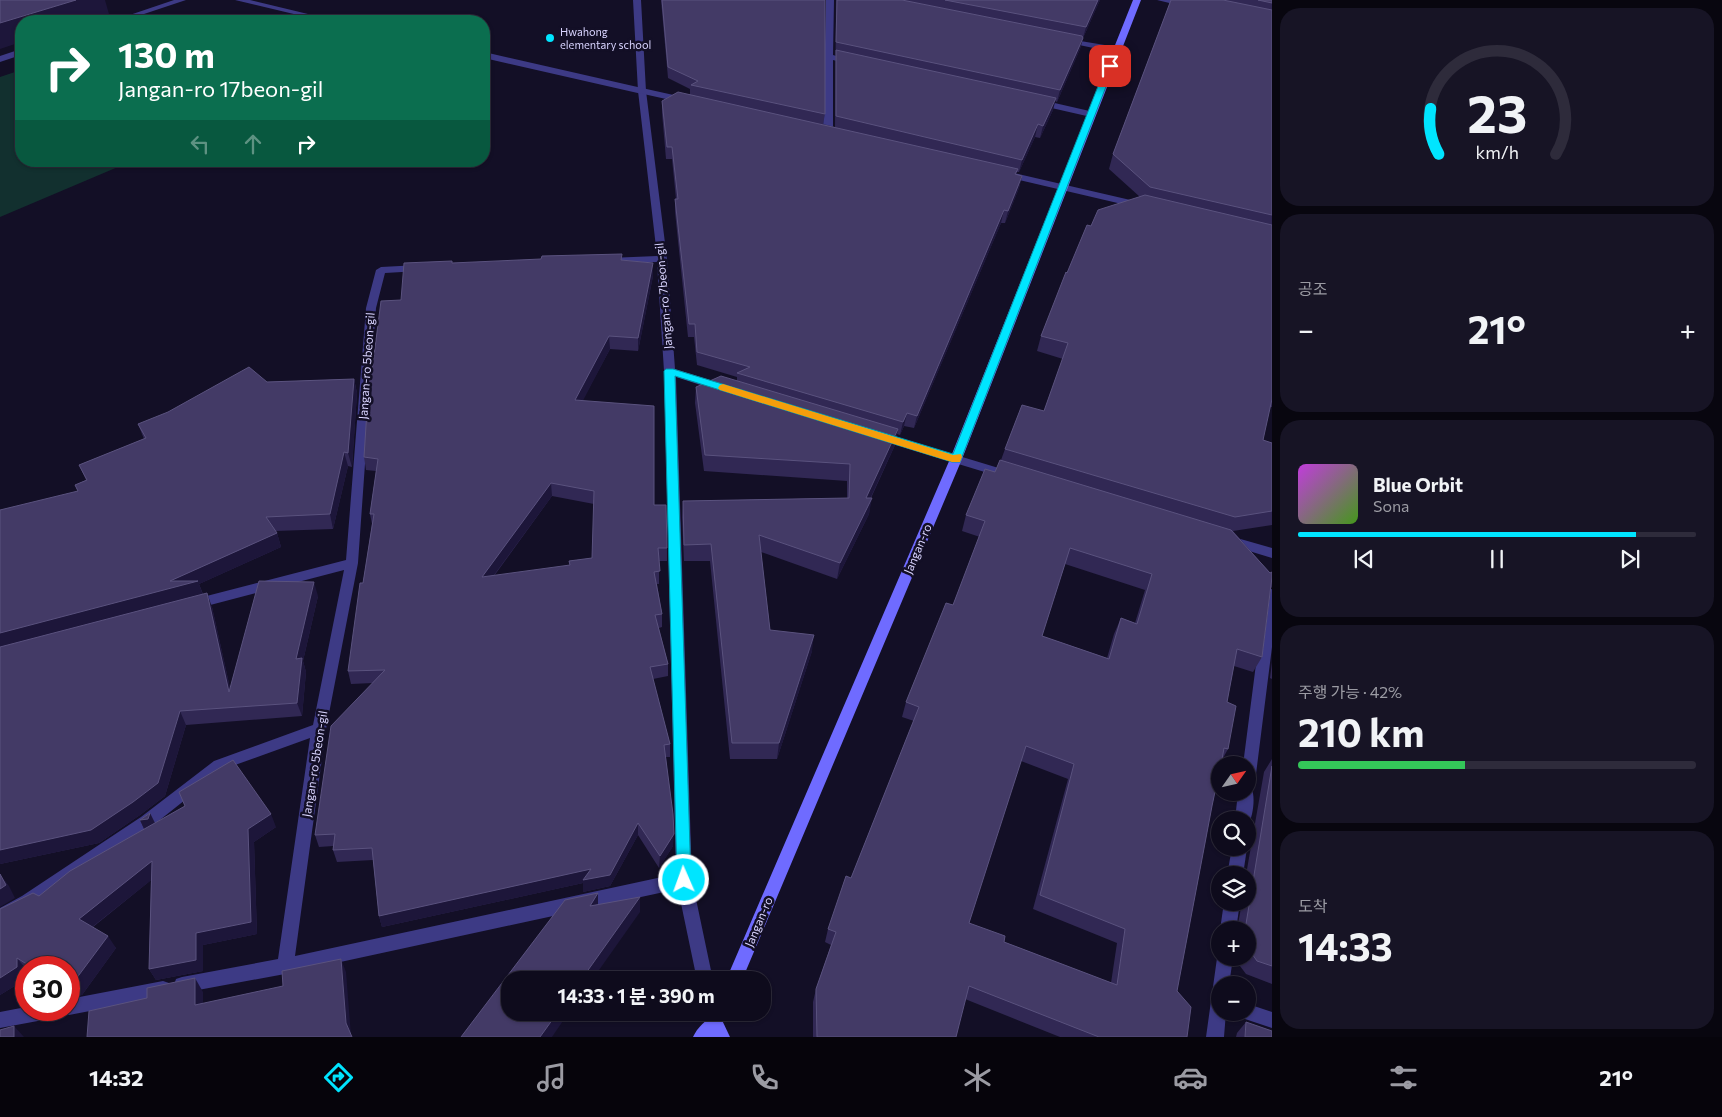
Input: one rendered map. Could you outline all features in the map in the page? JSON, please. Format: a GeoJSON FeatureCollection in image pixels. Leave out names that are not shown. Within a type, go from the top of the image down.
{"type":"FeatureCollection","features":[{"type":"Feature","properties":{"kind":"main road","name":"Jangan-ro"},"geometry":{"type":"LineString","coordinates":[[738,971],[956,459],[1136,0]]}},
{"type":"Feature","properties":{"kind":"main road"},"geometry":{"type":"LineString","coordinates":[[702,1037],[716,1025]]}},
{"type":"Feature","properties":{"kind":"street"},"geometry":{"type":"LineString","coordinates":[[135,15],[182,0]]}},
{"type":"Feature","properties":{"kind":"street"},"geometry":{"type":"LineString","coordinates":[[239,0],[306,15]]}},
{"type":"Feature","properties":{"kind":"street","name":"Jangan-ro 7beon-gil"},"geometry":{"type":"LineString","coordinates":[[638,0],[642,91],[662,259],[670,371],[684,880],[703,971]]}},
{"type":"Feature","properties":{"kind":"street"},"geometry":{"type":"LineString","coordinates":[[828,132],[830,0]]}},
{"type":"Feature","properties":{"kind":"street"},"geometry":{"type":"LineString","coordinates":[[1161,0],[1198,7]]}},
{"type":"Feature","properties":{"kind":"street"},"geometry":{"type":"LineString","coordinates":[[1058,39],[1116,50]]}},
{"type":"Feature","properties":{"kind":"street"},"geometry":{"type":"LineString","coordinates":[[0,59],[15,54]]}},
{"type":"Feature","properties":{"kind":"street"},"geometry":{"type":"LineString","coordinates":[[490,56],[698,103]]}},
{"type":"Feature","properties":{"kind":"street"},"geometry":{"type":"LineString","coordinates":[[829,57],[858,63]]}},
{"type":"Feature","properties":{"kind":"street"},"geometry":{"type":"LineString","coordinates":[[1023,99],[1091,114]]}},
{"type":"Feature","properties":{"kind":"street"},"geometry":{"type":"LineString","coordinates":[[996,171],[1148,207]]}},
{"type":"Feature","properties":{"kind":"street"},"geometry":{"type":"LineString","coordinates":[[594,261],[662,259]]}},
{"type":"Feature","properties":{"kind":"street","name":"Jangan-ro 5beon-gil"},"geometry":{"type":"LineString","coordinates":[[285,966],[319,729],[352,563],[371,308],[382,270],[430,268]]}},
{"type":"Feature","properties":{"kind":"street"},"geometry":{"type":"LineString","coordinates":[[670,371],[736,392]]}},
{"type":"Feature","properties":{"kind":"street"},"geometry":{"type":"LineString","coordinates":[[870,433],[1023,479]]}},
{"type":"Feature","properties":{"kind":"street"},"geometry":{"type":"LineString","coordinates":[[1214,536],[1272,553]]}},
{"type":"Feature","properties":{"kind":"street"},"geometry":{"type":"LineString","coordinates":[[181,608],[352,563]]}},
{"type":"Feature","properties":{"kind":"street"},"geometry":{"type":"LineString","coordinates":[[1251,756],[1272,594]]}},
{"type":"Feature","properties":{"kind":"street"},"geometry":{"type":"LineString","coordinates":[[0,916],[28,901],[146,822],[219,765],[319,729]]}},
{"type":"Feature","properties":{"kind":"street"},"geometry":{"type":"LineString","coordinates":[[80,1005],[285,966],[684,880]]}},
{"type":"Feature","properties":{"kind":"street"},"geometry":{"type":"LineString","coordinates":[[1256,1015],[1272,1020]]}},
{"type":"Feature","properties":{"kind":"street"},"geometry":{"type":"LineString","coordinates":[[0,1020],[15,1017]]}},
{"type":"Feature","properties":{"kind":"street"},"geometry":{"type":"LineString","coordinates":[[1215,1037],[1217,1021]]}},
{"type":"Feature","properties":{"kind":"green space"},"geometry":{"type":"Polygon","coordinates":[[[15,72],[15,167],[118,167],[0,217],[0,77],[15,72]]]}},
{"type":"Feature","properties":{"kind":"building"},"geometry":{"type":"Polygon","coordinates":[[[0,0],[76,0],[26,15],[15,15],[15,18],[0,23],[0,0]]]}},
{"type":"Feature","properties":{"kind":"building"},"geometry":{"type":"Polygon","coordinates":[[[662,0],[825,0],[825,114],[691,85],[698,81],[668,67],[662,0]]]}},
{"type":"Feature","properties":{"kind":"building"},"geometry":{"type":"Polygon","coordinates":[[[837,0],[902,0],[1082,36],[1083,38],[1060,90],[836,42],[837,0]]]}},
{"type":"Feature","properties":{"kind":"building"},"geometry":{"type":"Polygon","coordinates":[[[945,0],[1098,0],[1086,27],[945,0]]]}},
{"type":"Feature","properties":{"kind":"building"},"geometry":{"type":"Polygon","coordinates":[[[1171,0],[1223,0],[1272,10],[1272,215],[1150,187],[1113,154],[1171,0]]]}},
{"type":"Feature","properties":{"kind":"building"},"geometry":{"type":"Polygon","coordinates":[[[1258,0],[1272,0],[1272,3],[1258,0]]]}},
{"type":"Feature","properties":{"kind":"building"},"geometry":{"type":"Polygon","coordinates":[[[836,50],[1056,98],[1043,126],[1038,124],[1022,160],[836,116],[836,50]]]}},
{"type":"Feature","properties":{"kind":"building"},"geometry":{"type":"Polygon","coordinates":[[[678,92],[1018,169],[1015,174],[1022,176],[1008,211],[1004,210],[917,416],[907,413],[903,422],[737,373],[750,367],[697,352],[695,324],[689,324],[675,199],[678,199],[672,147],[667,147],[662,101],[678,92]]]}},
{"type":"Feature","properties":{"kind":"building"},"geometry":{"type":"Polygon","coordinates":[[[1145,195],[1272,225],[1272,399],[1263,440],[1272,443],[1272,511],[1235,517],[1005,449],[1022,405],[1044,411],[1068,343],[1041,336],[1087,225],[1091,226],[1098,210],[1145,195]]]}},
{"type":"Feature","properties":{"kind":"building"},"geometry":{"type":"Polygon","coordinates":[[[622,254],[621,260],[653,263],[638,338],[609,336],[575,400],[654,406],[654,505],[666,505],[667,548],[658,548],[660,571],[654,572],[662,614],[655,615],[668,664],[650,667],[670,744],[664,745],[674,834],[660,856],[638,823],[610,875],[583,880],[591,869],[379,916],[372,848],[333,850],[335,834],[315,835],[331,726],[385,670],[348,671],[360,583],[363,583],[374,514],[370,514],[378,459],[364,457],[369,379],[371,379],[381,301],[401,300],[404,263],[541,259],[542,256],[622,254]],[[551,483],[482,577],[570,565],[569,561],[592,558],[594,491],[551,483]]]}},
{"type":"Feature","properties":{"kind":"building"},"geometry":{"type":"Polygon","coordinates":[[[249,367],[267,382],[354,379],[348,453],[344,452],[330,514],[266,517],[277,533],[170,581],[198,581],[0,633],[0,510],[78,491],[75,485],[87,480],[79,465],[146,438],[138,424],[168,412],[249,367]]]}},
{"type":"Feature","properties":{"kind":"building"},"geometry":{"type":"Polygon","coordinates":[[[721,376],[898,429],[866,498],[872,498],[840,563],[759,535],[770,630],[814,635],[779,743],[732,743],[711,544],[684,545],[683,501],[849,498],[850,464],[705,455],[696,387],[721,376]]]}},
{"type":"Feature","properties":{"kind":"building"},"geometry":{"type":"Polygon","coordinates":[[[1000,460],[1231,530],[1270,573],[1272,572],[1262,657],[1237,649],[1227,702],[1236,706],[1228,749],[1224,748],[1223,756],[1211,756],[1211,801],[1213,801],[1177,991],[1191,1007],[1187,1037],[1099,1037],[969,986],[956,1037],[817,1037],[816,989],[836,932],[828,929],[846,876],[851,878],[919,707],[906,702],[946,603],[953,605],[985,521],[966,515],[985,469],[995,472],[1000,460]],[[1070,548],[1042,636],[1109,659],[1121,618],[1137,624],[1152,574],[1070,548]],[[1026,746],[969,923],[1005,936],[1004,942],[1117,985],[1125,929],[1040,895],[1074,764],[1026,746]]]}},
{"type":"Feature","properties":{"kind":"building"},"geometry":{"type":"Polygon","coordinates":[[[259,581],[314,582],[296,659],[302,658],[297,703],[180,711],[158,783],[91,830],[0,850],[0,647],[207,593],[229,692],[259,581]]]}},
{"type":"Feature","properties":{"kind":"building"},"geometry":{"type":"Polygon","coordinates":[[[233,760],[271,814],[248,829],[251,922],[196,933],[196,960],[149,969],[152,861],[79,919],[108,936],[80,974],[80,956],[15,956],[15,968],[0,978],[0,909],[33,893],[39,896],[70,871],[185,806],[179,792],[233,760]]]}},
{"type":"Feature","properties":{"kind":"building"},"geometry":{"type":"Polygon","coordinates":[[[1272,766],[1272,966],[1256,960],[1256,921],[1246,921],[1248,911],[1256,911],[1256,866],[1272,766]]]}},
{"type":"Feature","properties":{"kind":"building"},"geometry":{"type":"Polygon","coordinates":[[[150,813],[148,819],[140,820],[150,813]]]}},
{"type":"Feature","properties":{"kind":"building"},"geometry":{"type":"Polygon","coordinates":[[[0,874],[6,885],[0,889],[0,874]]]}},
{"type":"Feature","properties":{"kind":"building"},"geometry":{"type":"Polygon","coordinates":[[[598,893],[590,906],[640,897],[587,971],[511,971],[565,900],[598,893]]]}},
{"type":"Feature","properties":{"kind":"building"},"geometry":{"type":"Polygon","coordinates":[[[341,959],[346,1023],[352,1037],[87,1037],[89,1011],[147,998],[147,988],[195,978],[195,1005],[283,986],[282,971],[341,959]]]}},
{"type":"Feature","properties":{"kind":"building"},"geometry":{"type":"Polygon","coordinates":[[[501,984],[501,1021],[552,1021],[540,1037],[461,1037],[501,984]]]}},
{"type":"Feature","properties":{"kind":"building"},"geometry":{"type":"Polygon","coordinates":[[[1246,1022],[1272,1031],[1272,1037],[1245,1037],[1246,1022]]]}},
{"type":"Feature","properties":{"kind":"building"},"geometry":{"type":"Polygon","coordinates":[[[14,1026],[14,1037],[0,1037],[0,1030],[14,1026]]]}},
{"type":"Feature","properties":{"kind":"slow traffic"},"geometry":{"type":"LineString","coordinates":[[723,388],[956,459],[957,457]]}},
{"type":"Feature","properties":{"kind":"place","name":"Hwahong elementary school"},"geometry":{"type":"Point","coordinates":[550,38]}},
{"type":"Feature","properties":{"kind":"route"},"geometry":{"type":"LineString","coordinates":[[684,880],[670,371],[956,459],[1110,66]]}}]}
